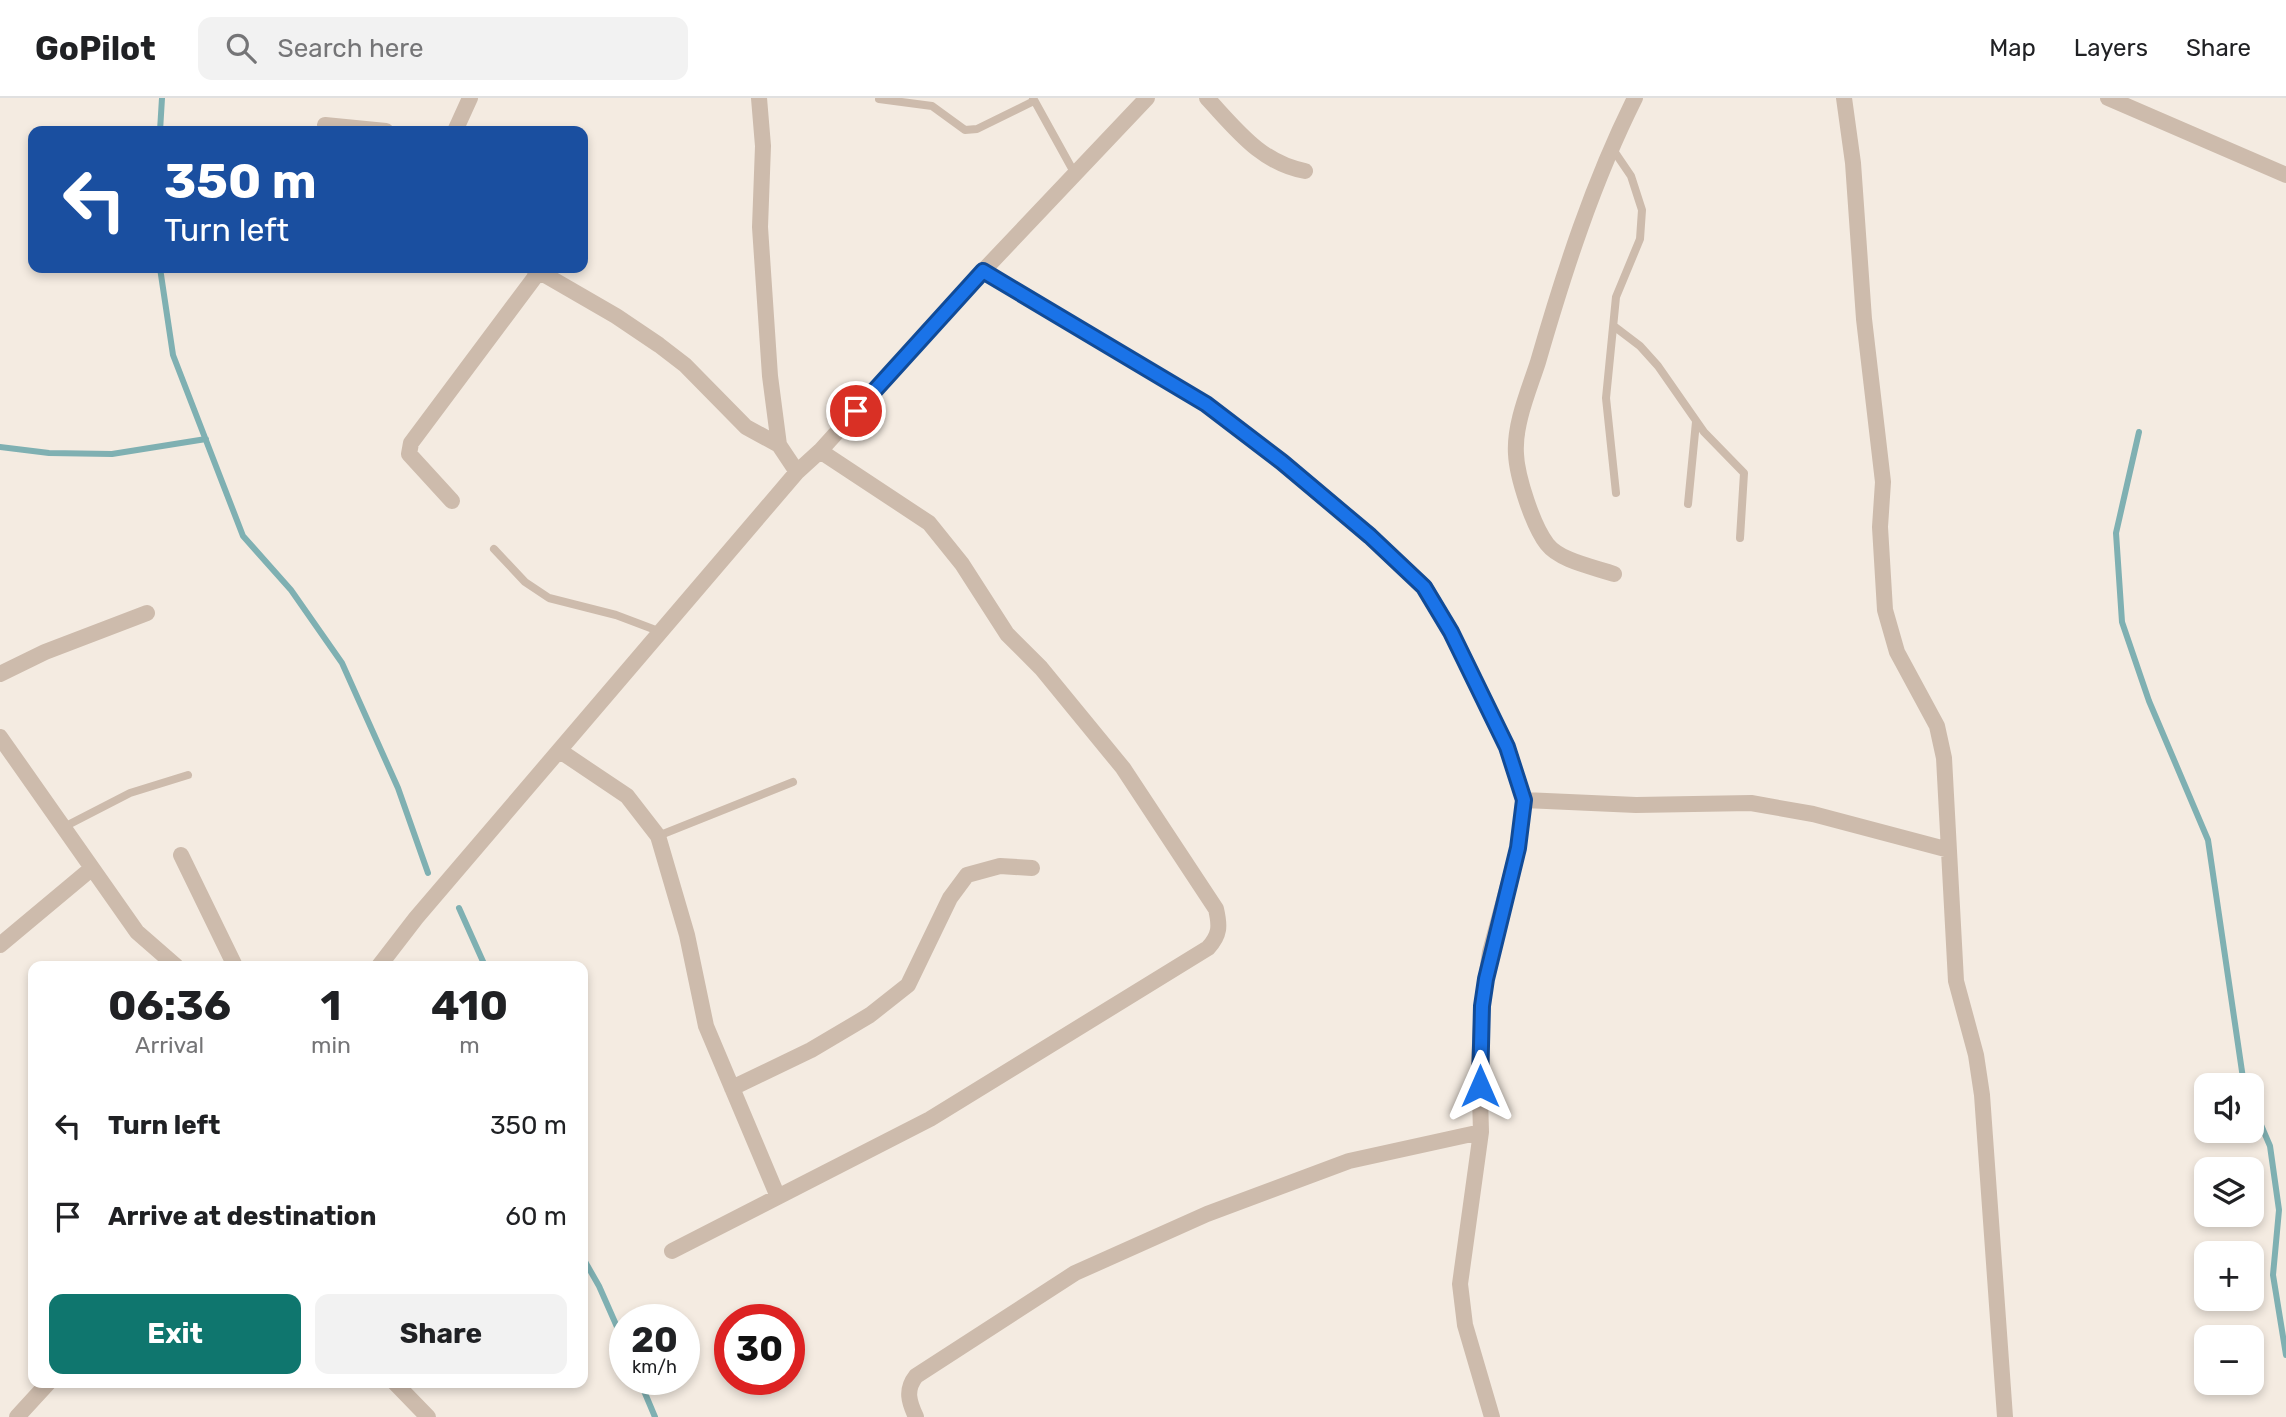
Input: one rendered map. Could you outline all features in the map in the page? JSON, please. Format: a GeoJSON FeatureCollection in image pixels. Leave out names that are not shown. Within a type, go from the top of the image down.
{"type":"FeatureCollection","features":[{"type":"Feature","properties":{"kind":"street"},"geometry":{"type":"LineString","coordinates":[[457,126],[470,98]]}},
{"type":"Feature","properties":{"kind":"street"},"geometry":{"type":"LineString","coordinates":[[760,98],[763,146],[760,227],[770,376],[779,445],[797,472]]}},
{"type":"Feature","properties":{"kind":"street"},"geometry":{"type":"LineString","coordinates":[[383,961],[416,918],[797,472],[820,451],[983,271],[1147,98]]}},
{"type":"Feature","properties":{"kind":"street"},"geometry":{"type":"LineString","coordinates":[[1207,98],[1265,157],[1287,167],[1305,171]]}},
{"type":"Feature","properties":{"kind":"street"},"geometry":{"type":"LineString","coordinates":[[1614,574],[1558,553],[1547,544],[1521,482],[1516,454],[1525,405],[1553,310],[1611,146],[1634,98]]}},
{"type":"Feature","properties":{"kind":"street"},"geometry":{"type":"LineString","coordinates":[[1844,98],[1853,163],[1864,318],[1883,482],[1881,571],[1885,610],[1897,652],[1937,726],[1944,758],[1956,981],[1974,1045],[1982,1095],[2005,1417]]}},
{"type":"Feature","properties":{"kind":"street"},"geometry":{"type":"LineString","coordinates":[[2108,98],[2286,175]]}},
{"type":"Feature","properties":{"kind":"street"},"geometry":{"type":"LineString","coordinates":[[326,125],[336,126]]}},
{"type":"Feature","properties":{"kind":"street"},"geometry":{"type":"LineString","coordinates":[[983,271],[1206,404],[1282,462],[1370,536],[1424,587],[1451,632],[1507,747],[1524,800],[1518,848],[1490,952],[1482,1006],[1479,1062],[1481,1132],[1460,1284],[1465,1325],[1492,1417]]}},
{"type":"Feature","properties":{"kind":"street"},"geometry":{"type":"LineString","coordinates":[[452,500],[413,460],[409,454],[411,443],[534,273]]}},
{"type":"Feature","properties":{"kind":"street"},"geometry":{"type":"LineString","coordinates":[[541,273],[616,316],[659,345],[685,365],[746,427],[779,445]]}},
{"type":"Feature","properties":{"kind":"street"},"geometry":{"type":"LineString","coordinates":[[672,1251],[930,1119],[1208,948],[1217,938],[1219,926],[1216,909],[1122,768],[1041,668],[1007,634],[946,543],[929,523],[820,451]]}},
{"type":"Feature","properties":{"kind":"street"},"geometry":{"type":"LineString","coordinates":[[0,674],[45,652],[147,613]]}},
{"type":"Feature","properties":{"kind":"street"},"geometry":{"type":"LineString","coordinates":[[0,737],[137,932],[170,961]]}},
{"type":"Feature","properties":{"kind":"street"},"geometry":{"type":"LineString","coordinates":[[560,751],[627,796],[657,836],[687,935],[706,1026],[778,1197]]}},
{"type":"Feature","properties":{"kind":"street"},"geometry":{"type":"LineString","coordinates":[[1524,800],[1636,805],[1751,803],[1813,814],[1949,850]]}},
{"type":"Feature","properties":{"kind":"street"},"geometry":{"type":"LineString","coordinates":[[181,855],[233,961]]}},
{"type":"Feature","properties":{"kind":"street"},"geometry":{"type":"LineString","coordinates":[[732,1088],[811,1050],[870,1015],[908,985],[950,898],[967,875],[1000,866],[1032,868]]}},
{"type":"Feature","properties":{"kind":"street"},"geometry":{"type":"LineString","coordinates":[[0,945],[91,869]]}},
{"type":"Feature","properties":{"kind":"street"},"geometry":{"type":"LineString","coordinates":[[916,1417],[909,1401],[909,1385],[916,1376],[1075,1273],[1207,1214],[1349,1161],[1481,1132]]}},
{"type":"Feature","properties":{"kind":"street"},"geometry":{"type":"LineString","coordinates":[[17,1417],[44,1388]]}},
{"type":"Feature","properties":{"kind":"street"},"geometry":{"type":"LineString","coordinates":[[400,1388],[428,1417]]}},
{"type":"Feature","properties":{"kind":"lane"},"geometry":{"type":"LineString","coordinates":[[879,99],[932,106],[965,130],[977,129],[1033,100],[1075,174]]}},
{"type":"Feature","properties":{"kind":"lane"},"geometry":{"type":"LineString","coordinates":[[1611,146],[1631,176],[1642,210],[1640,239],[1616,297],[1606,398],[1616,493]]}},
{"type":"Feature","properties":{"kind":"lane"},"geometry":{"type":"LineString","coordinates":[[1615,327],[1640,346],[1658,366],[1696,422],[1744,473],[1740,538]]}},
{"type":"Feature","properties":{"kind":"lane"},"geometry":{"type":"LineString","coordinates":[[1688,504],[1696,422]]}},
{"type":"Feature","properties":{"kind":"lane"},"geometry":{"type":"LineString","coordinates":[[494,549],[525,582],[549,598],[616,615],[661,632]]}},
{"type":"Feature","properties":{"kind":"lane"},"geometry":{"type":"LineString","coordinates":[[62,828],[130,793],[187,775]]}},
{"type":"Feature","properties":{"kind":"lane"},"geometry":{"type":"LineString","coordinates":[[657,836],[793,782]]}},
{"type":"Feature","properties":{"kind":"waterway"},"geometry":{"type":"LineString","coordinates":[[160,126],[162,98]]}},
{"type":"Feature","properties":{"kind":"waterway"},"geometry":{"type":"LineString","coordinates":[[161,273],[173,355],[243,536],[291,590],[342,663],[398,788],[428,873]]}},
{"type":"Feature","properties":{"kind":"waterway"},"geometry":{"type":"LineString","coordinates":[[2139,432],[2116,533],[2122,622],[2149,701],[2208,840],[2242,1073]]}},
{"type":"Feature","properties":{"kind":"waterway"},"geometry":{"type":"LineString","coordinates":[[0,447],[49,453],[112,454],[206,439]]}},
{"type":"Feature","properties":{"kind":"waterway"},"geometry":{"type":"LineString","coordinates":[[459,908],[483,961]]}},
{"type":"Feature","properties":{"kind":"waterway"},"geometry":{"type":"LineString","coordinates":[[2264,1132],[2270,1146],[2279,1210],[2273,1275],[2286,1355]]}},
{"type":"Feature","properties":{"kind":"waterway"},"geometry":{"type":"LineString","coordinates":[[588,1267],[609,1309]]}},
{"type":"Feature","properties":{"kind":"waterway"},"geometry":{"type":"LineString","coordinates":[[646,1395],[655,1417]]}},
{"type":"Feature","properties":{"kind":"route"},"geometry":{"type":"LineString","coordinates":[[856,411],[983,271],[1206,404],[1282,462],[1370,536],[1424,587],[1451,632],[1507,747],[1524,800],[1518,848],[1490,952],[1482,1006],[1480,1086]]}}]}
